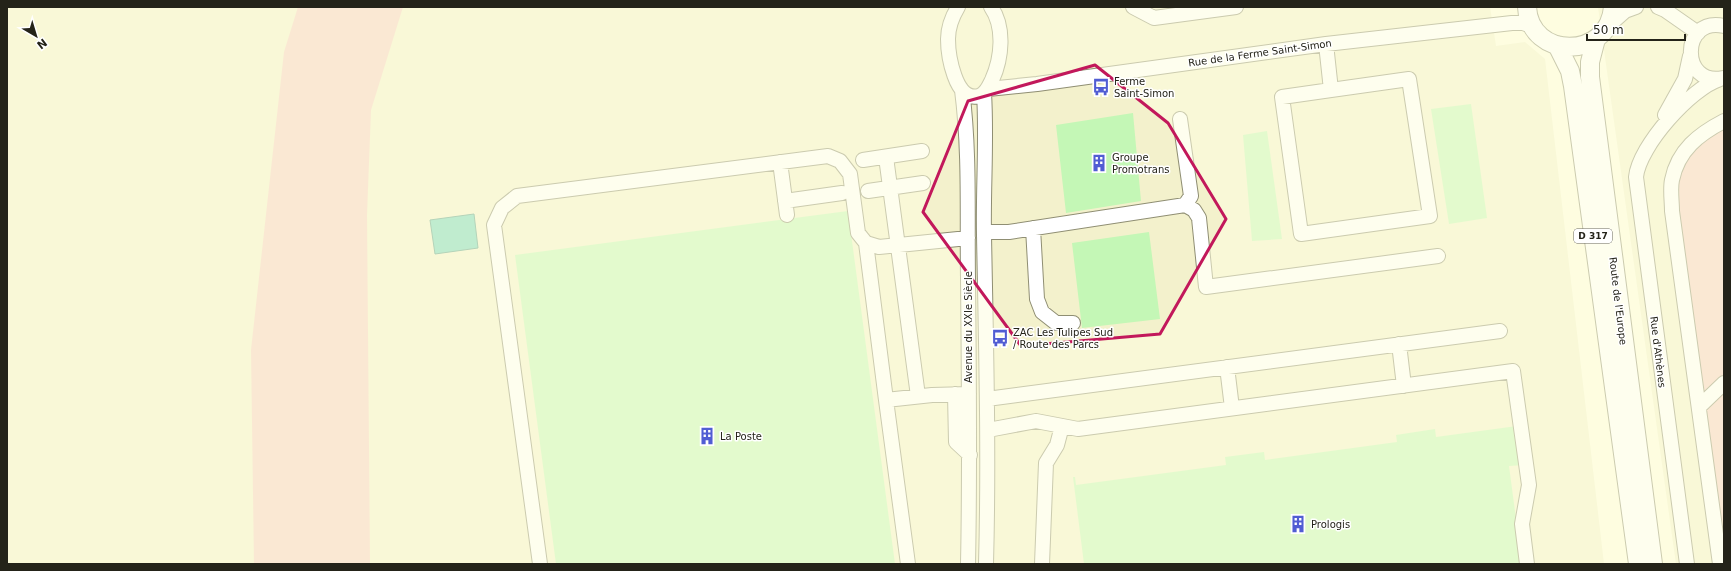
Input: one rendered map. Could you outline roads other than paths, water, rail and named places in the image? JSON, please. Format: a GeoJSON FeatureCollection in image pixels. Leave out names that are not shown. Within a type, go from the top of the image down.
{"type":"FeatureCollection","features":[{"type":"Feature","properties":{"kind":"main road"},"geometry":{"type":"LineString","coordinates":[[1527,7],[1532,26],[1544,39],[1557,46],[1578,46],[1601,33]]}},
{"type":"Feature","properties":{"kind":"main road","name":"Route de l'Europe"},"geometry":{"type":"LineString","coordinates":[[1613,7],[1610,19],[1601,33],[1590,62],[1590,77],[1653,564]]}},
{"type":"Feature","properties":{"kind":"main road","name":"Route de l'Europe"},"geometry":{"type":"LineString","coordinates":[[1557,46],[1570,71],[1573,86],[1638,564]]}},
{"type":"Feature","properties":{"kind":"street","name":"Avenue du XXIe Siècle"},"geometry":{"type":"LineString","coordinates":[[958,7],[951,20],[948,38],[950,60],[954,76],[962,90],[966,118],[968,238],[962,394],[970,455],[968,564]]}},
{"type":"Feature","properties":{"kind":"street"},"geometry":{"type":"LineString","coordinates":[[986,91],[997,69],[1001,46],[994,11],[990,7]]}},
{"type":"Feature","properties":{"kind":"street"},"geometry":{"type":"LineString","coordinates":[[1133,7],[1154,18],[1236,7]]}},
{"type":"Feature","properties":{"kind":"street"},"geometry":{"type":"LineString","coordinates":[[1601,33],[1625,11],[1636,7]]}},
{"type":"Feature","properties":{"kind":"street"},"geometry":{"type":"LineString","coordinates":[[1658,7],[1665,10],[1698,33],[1704,28],[1724,26]]}},
{"type":"Feature","properties":{"kind":"street","name":"Rue de la Ferme Saint-Simon"},"geometry":{"type":"LineString","coordinates":[[962,90],[969,96],[979,96],[986,91],[1326,44],[1512,23],[1523,23],[1532,26]]}},
{"type":"Feature","properties":{"kind":"street","name":"Rue d'Athènes"},"geometry":{"type":"LineString","coordinates":[[1687,564],[1636,182],[1636,169],[1639,161],[1682,85],[1688,71],[1690,47],[1698,33]]}},
{"type":"Feature","properties":{"kind":"street"},"geometry":{"type":"LineString","coordinates":[[1326,44],[1331,90]]}},
{"type":"Feature","properties":{"kind":"street"},"geometry":{"type":"LineString","coordinates":[[1690,55],[1692,62],[1700,73],[1712,79],[1722,78]]}},
{"type":"Feature","properties":{"kind":"street"},"geometry":{"type":"LineString","coordinates":[[1409,78],[1430,216],[1301,234],[1282,97],[1331,90],[1409,78]]}},
{"type":"Feature","properties":{"kind":"street","name":"Rue d'Athènes"},"geometry":{"type":"LineString","coordinates":[[1650,142],[1690,98],[1710,83],[1722,78]]}},
{"type":"Feature","properties":{"kind":"street","name":"Avenue du XXIe Siècle"},"geometry":{"type":"LineString","coordinates":[[986,91],[984,232],[988,399],[986,564]]}},
{"type":"Feature","properties":{"kind":"street"},"geometry":{"type":"LineString","coordinates":[[1180,119],[1191,196],[1185,205]]}},
{"type":"Feature","properties":{"kind":"street"},"geometry":{"type":"LineString","coordinates":[[1720,564],[1672,211],[1671,181],[1675,168],[1688,146],[1704,132],[1724,121]]}},
{"type":"Feature","properties":{"kind":"street"},"geometry":{"type":"LineString","coordinates":[[863,160],[922,151]]}},
{"type":"Feature","properties":{"kind":"street"},"geometry":{"type":"LineString","coordinates":[[540,564],[494,225],[502,208],[517,196],[828,156],[840,161],[850,174],[858,233],[866,243],[908,564]]}},
{"type":"Feature","properties":{"kind":"street"},"geometry":{"type":"LineString","coordinates":[[886,157],[918,396]]}},
{"type":"Feature","properties":{"kind":"street"},"geometry":{"type":"LineString","coordinates":[[780,162],[786,208],[842,193]]}},
{"type":"Feature","properties":{"kind":"street"},"geometry":{"type":"LineString","coordinates":[[868,191],[923,183]]}},
{"type":"Feature","properties":{"kind":"street"},"geometry":{"type":"LineString","coordinates":[[984,232],[1009,232],[1185,205],[1194,210],[1199,218],[1206,287],[1438,256]]}},
{"type":"Feature","properties":{"kind":"street"},"geometry":{"type":"LineString","coordinates":[[1033,228],[1037,299],[1042,312],[1056,323],[1073,322]]}},
{"type":"Feature","properties":{"kind":"street"},"geometry":{"type":"LineString","coordinates":[[866,243],[879,247],[968,238]]}},
{"type":"Feature","properties":{"kind":"street"},"geometry":{"type":"LineString","coordinates":[[988,399],[1500,331]]}},
{"type":"Feature","properties":{"kind":"street"},"geometry":{"type":"LineString","coordinates":[[1399,344],[1404,386]]}},
{"type":"Feature","properties":{"kind":"street"},"geometry":{"type":"LineString","coordinates":[[1227,367],[1232,408]]}},
{"type":"Feature","properties":{"kind":"street"},"geometry":{"type":"LineString","coordinates":[[988,430],[1036,421],[1078,429],[1514,371],[1529,485],[1522,524],[1527,564]]}},
{"type":"Feature","properties":{"kind":"street"},"geometry":{"type":"LineString","coordinates":[[1699,407],[1724,384]]}},
{"type":"Feature","properties":{"kind":"street"},"geometry":{"type":"LineString","coordinates":[[886,400],[918,396],[962,394]]}},
{"type":"Feature","properties":{"kind":"street"},"geometry":{"type":"LineString","coordinates":[[1042,564],[1046,462],[1057,445],[1062,426]]}},
{"type":"Feature","properties":{"kind":"water"},"geometry":{"type":"Polygon","coordinates":[[[474,214],[478,248],[435,254],[430,220],[474,214]]]}},
{"type":"Feature","properties":{"kind":"place","name":"Ferme Saint-Simon"},"geometry":{"type":"Point","coordinates":[1101,87]}},
{"type":"Feature","properties":{"kind":"place","name":"Groupe Promotrans"},"geometry":{"type":"Point","coordinates":[1099,163]}},
{"type":"Feature","properties":{"kind":"place","name":"ZAC Les Tulipes Sud / Route des Parcs"},"geometry":{"type":"Point","coordinates":[1000,338]}},
{"type":"Feature","properties":{"kind":"place","name":"La Poste"},"geometry":{"type":"Point","coordinates":[707,436]}},
{"type":"Feature","properties":{"kind":"place","name":"Prologis"},"geometry":{"type":"Point","coordinates":[1298,524]}}]}
